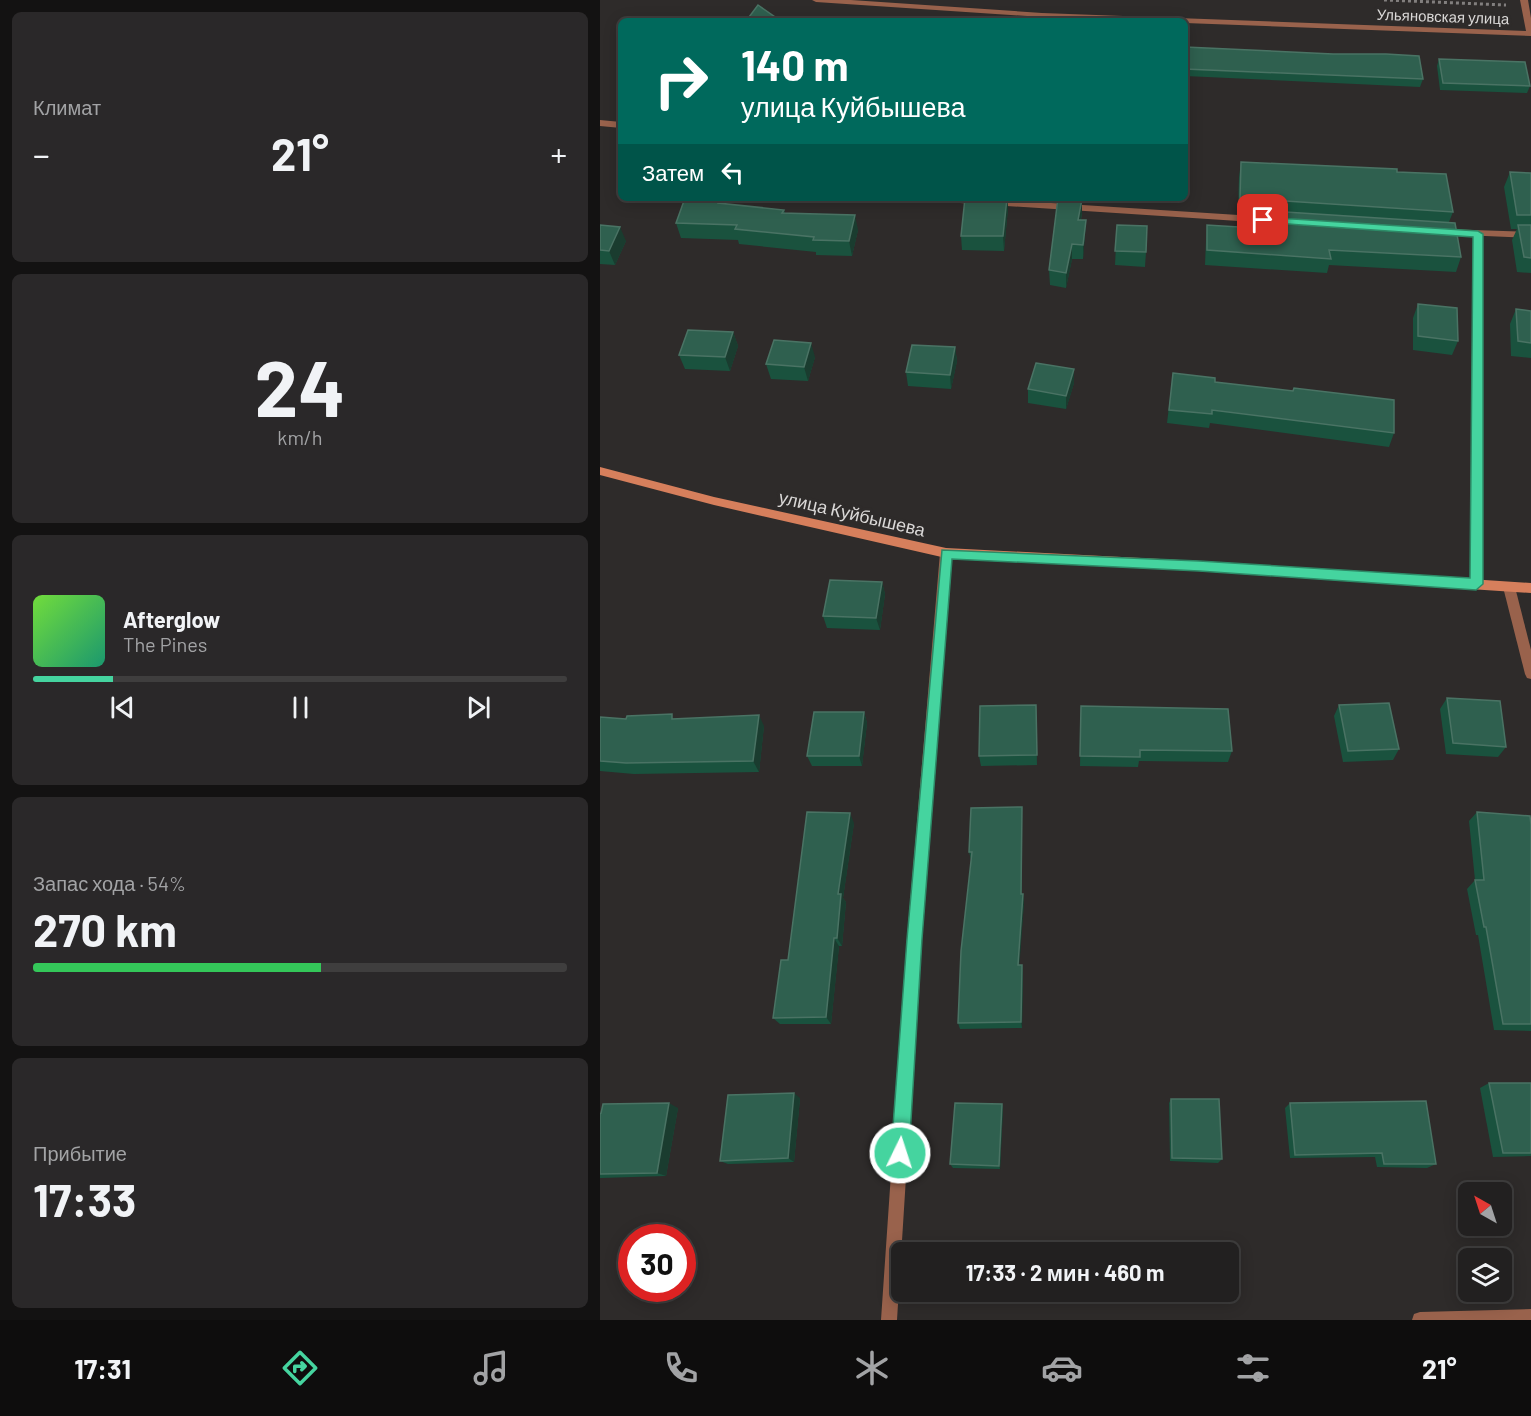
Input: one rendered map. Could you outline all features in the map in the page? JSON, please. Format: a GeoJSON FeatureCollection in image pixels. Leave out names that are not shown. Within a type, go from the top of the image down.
{"type":"FeatureCollection","features":[{"type":"Feature","properties":{"kind":"main road","name":"улица Куйбышева"},"geometry":{"type":"LineString","coordinates":[[600,471],[714,501],[946,553],[1199,566],[1531,588]]}},
{"type":"Feature","properties":{"kind":"street","name":"Ульяновская улица"},"geometry":{"type":"LineString","coordinates":[[816,0],[1107,18]]}},
{"type":"Feature","properties":{"kind":"street"},"geometry":{"type":"LineString","coordinates":[[1525,3],[1530,34]]}},
{"type":"Feature","properties":{"kind":"street","name":"Ульяновская улица"},"geometry":{"type":"LineString","coordinates":[[1188,21],[1530,34]]}},
{"type":"Feature","properties":{"kind":"street"},"geometry":{"type":"LineString","coordinates":[[600,123],[618,125]]}},
{"type":"Feature","properties":{"kind":"street"},"geometry":{"type":"LineString","coordinates":[[975,201],[1263,220]]}},
{"type":"Feature","properties":{"kind":"street"},"geometry":{"type":"LineString","coordinates":[[1430,231],[1531,235]]}},
{"type":"Feature","properties":{"kind":"street"},"geometry":{"type":"LineString","coordinates":[[1476,584],[1478,234]]}},
{"type":"Feature","properties":{"kind":"street"},"geometry":{"type":"LineString","coordinates":[[889,1320],[914,951],[946,553]]}},
{"type":"Feature","properties":{"kind":"street"},"geometry":{"type":"LineString","coordinates":[[1509,587],[1531,674]]}},
{"type":"Feature","properties":{"kind":"street"},"geometry":{"type":"LineString","coordinates":[[1420,1320],[1531,1317]]}},
{"type":"Feature","properties":{"kind":"path"},"geometry":{"type":"LineString","coordinates":[[1384,0],[1525,3]]}},
{"type":"Feature","properties":{"kind":"building"},"geometry":{"type":"Polygon","coordinates":[[[758,5],[775,17],[774,18],[748,18],[758,5]]]}},
{"type":"Feature","properties":{"kind":"building"},"geometry":{"type":"Polygon","coordinates":[[[1188,47],[1419,56],[1423,79],[1188,69],[1188,47]]]}},
{"type":"Feature","properties":{"kind":"building"},"geometry":{"type":"Polygon","coordinates":[[[1439,59],[1525,62],[1530,86],[1443,83],[1439,59]]]}},
{"type":"Feature","properties":{"kind":"building"},"geometry":{"type":"Polygon","coordinates":[[[1241,162],[1397,169],[1397,172],[1446,174],[1453,212],[1240,198],[1241,162]]]}},
{"type":"Feature","properties":{"kind":"building"},"geometry":{"type":"Polygon","coordinates":[[[1510,172],[1531,173],[1531,215],[1517,215],[1510,172]]]}},
{"type":"Feature","properties":{"kind":"building"},"geometry":{"type":"Polygon","coordinates":[[[684,201],[718,201],[718,203],[784,210],[782,213],[855,215],[849,241],[813,240],[814,237],[735,229],[737,225],[676,223],[684,201]]]}},
{"type":"Feature","properties":{"kind":"building"},"geometry":{"type":"Polygon","coordinates":[[[965,201],[1007,201],[1003,236],[961,236],[965,201]]]}},
{"type":"Feature","properties":{"kind":"building"},"geometry":{"type":"Polygon","coordinates":[[[1058,201],[1082,201],[1078,220],[1086,220],[1083,245],[1072,244],[1066,273],[1049,270],[1058,201]]]}},
{"type":"Feature","properties":{"kind":"building"},"geometry":{"type":"Polygon","coordinates":[[[1240,209],[1455,223],[1461,257],[1329,250],[1331,259],[1207,250],[1207,225],[1239,227],[1240,209]]]}},
{"type":"Feature","properties":{"kind":"building"},"geometry":{"type":"Polygon","coordinates":[[[600,225],[620,227],[609,251],[600,250],[600,225]]]}},
{"type":"Feature","properties":{"kind":"building"},"geometry":{"type":"Polygon","coordinates":[[[1117,225],[1147,226],[1146,252],[1115,251],[1117,225]]]}},
{"type":"Feature","properties":{"kind":"building"},"geometry":{"type":"Polygon","coordinates":[[[1518,225],[1531,225],[1531,258],[1524,257],[1518,225]]]}},
{"type":"Feature","properties":{"kind":"building"},"geometry":{"type":"Polygon","coordinates":[[[1418,304],[1457,308],[1458,341],[1418,336],[1418,304]]]}},
{"type":"Feature","properties":{"kind":"building"},"geometry":{"type":"Polygon","coordinates":[[[1516,309],[1531,311],[1531,343],[1518,341],[1516,309]]]}},
{"type":"Feature","properties":{"kind":"building"},"geometry":{"type":"Polygon","coordinates":[[[688,330],[733,332],[725,357],[679,355],[688,330]]]}},
{"type":"Feature","properties":{"kind":"building"},"geometry":{"type":"Polygon","coordinates":[[[774,340],[811,343],[804,367],[766,364],[774,340]]]}},
{"type":"Feature","properties":{"kind":"building"},"geometry":{"type":"Polygon","coordinates":[[[912,345],[955,347],[950,375],[906,372],[912,345]]]}},
{"type":"Feature","properties":{"kind":"building"},"geometry":{"type":"Polygon","coordinates":[[[1036,363],[1074,369],[1066,396],[1028,389],[1036,363]]]}},
{"type":"Feature","properties":{"kind":"building"},"geometry":{"type":"Polygon","coordinates":[[[1173,373],[1215,378],[1215,382],[1293,391],[1294,388],[1394,400],[1394,433],[1212,410],[1212,414],[1169,410],[1173,373]]]}},
{"type":"Feature","properties":{"kind":"building"},"geometry":{"type":"Polygon","coordinates":[[[830,580],[882,582],[876,618],[823,616],[830,580]]]}},
{"type":"Feature","properties":{"kind":"building"},"geometry":{"type":"Polygon","coordinates":[[[1447,698],[1500,701],[1506,747],[1453,743],[1447,698]]]}},
{"type":"Feature","properties":{"kind":"building"},"geometry":{"type":"Polygon","coordinates":[[[1389,703],[1399,749],[1348,751],[1339,705],[1389,703]]]}},
{"type":"Feature","properties":{"kind":"building"},"geometry":{"type":"Polygon","coordinates":[[[1036,705],[1037,755],[979,756],[980,706],[1036,705]]]}},
{"type":"Feature","properties":{"kind":"building"},"geometry":{"type":"Polygon","coordinates":[[[1081,706],[1228,709],[1232,751],[1140,750],[1140,757],[1080,756],[1081,706]]]}},
{"type":"Feature","properties":{"kind":"building"},"geometry":{"type":"Polygon","coordinates":[[[814,712],[864,712],[859,756],[807,756],[814,712]]]}},
{"type":"Feature","properties":{"kind":"building"},"geometry":{"type":"Polygon","coordinates":[[[672,714],[672,719],[759,715],[753,761],[626,763],[600,761],[600,717],[626,719],[627,716],[672,714]]]}},
{"type":"Feature","properties":{"kind":"building"},"geometry":{"type":"Polygon","coordinates":[[[1022,807],[1021,894],[1023,894],[1018,965],[1022,965],[1021,1022],[958,1023],[961,951],[972,852],[969,852],[971,808],[1022,807]]]}},
{"type":"Feature","properties":{"kind":"building"},"geometry":{"type":"Polygon","coordinates":[[[807,812],[850,813],[838,894],[841,894],[837,938],[834,938],[826,1017],[773,1018],[781,960],[788,960],[807,812]]]}},
{"type":"Feature","properties":{"kind":"building"},"geometry":{"type":"Polygon","coordinates":[[[1477,812],[1530,816],[1531,1024],[1503,1024],[1486,927],[1484,927],[1475,880],[1484,880],[1477,812]]]}},
{"type":"Feature","properties":{"kind":"building"},"geometry":{"type":"Polygon","coordinates":[[[1489,1083],[1531,1083],[1531,1153],[1503,1153],[1489,1083]]]}},
{"type":"Feature","properties":{"kind":"building"},"geometry":{"type":"Polygon","coordinates":[[[794,1093],[788,1158],[720,1161],[728,1095],[794,1093]]]}},
{"type":"Feature","properties":{"kind":"building"},"geometry":{"type":"Polygon","coordinates":[[[1171,1099],[1219,1099],[1222,1159],[1172,1158],[1171,1099]]]}},
{"type":"Feature","properties":{"kind":"building"},"geometry":{"type":"Polygon","coordinates":[[[1426,1101],[1436,1164],[1384,1164],[1382,1153],[1295,1155],[1290,1103],[1426,1101]]]}},
{"type":"Feature","properties":{"kind":"building"},"geometry":{"type":"Polygon","coordinates":[[[669,1103],[657,1173],[600,1174],[600,1114],[603,1104],[669,1103]]]}},
{"type":"Feature","properties":{"kind":"building"},"geometry":{"type":"Polygon","coordinates":[[[955,1103],[1002,1104],[999,1166],[950,1164],[955,1103]]]}},
{"type":"Feature","properties":{"kind":"route"},"geometry":{"type":"LineString","coordinates":[[900,1153],[946,553],[1476,584],[1478,234],[1263,220]]}}]}
